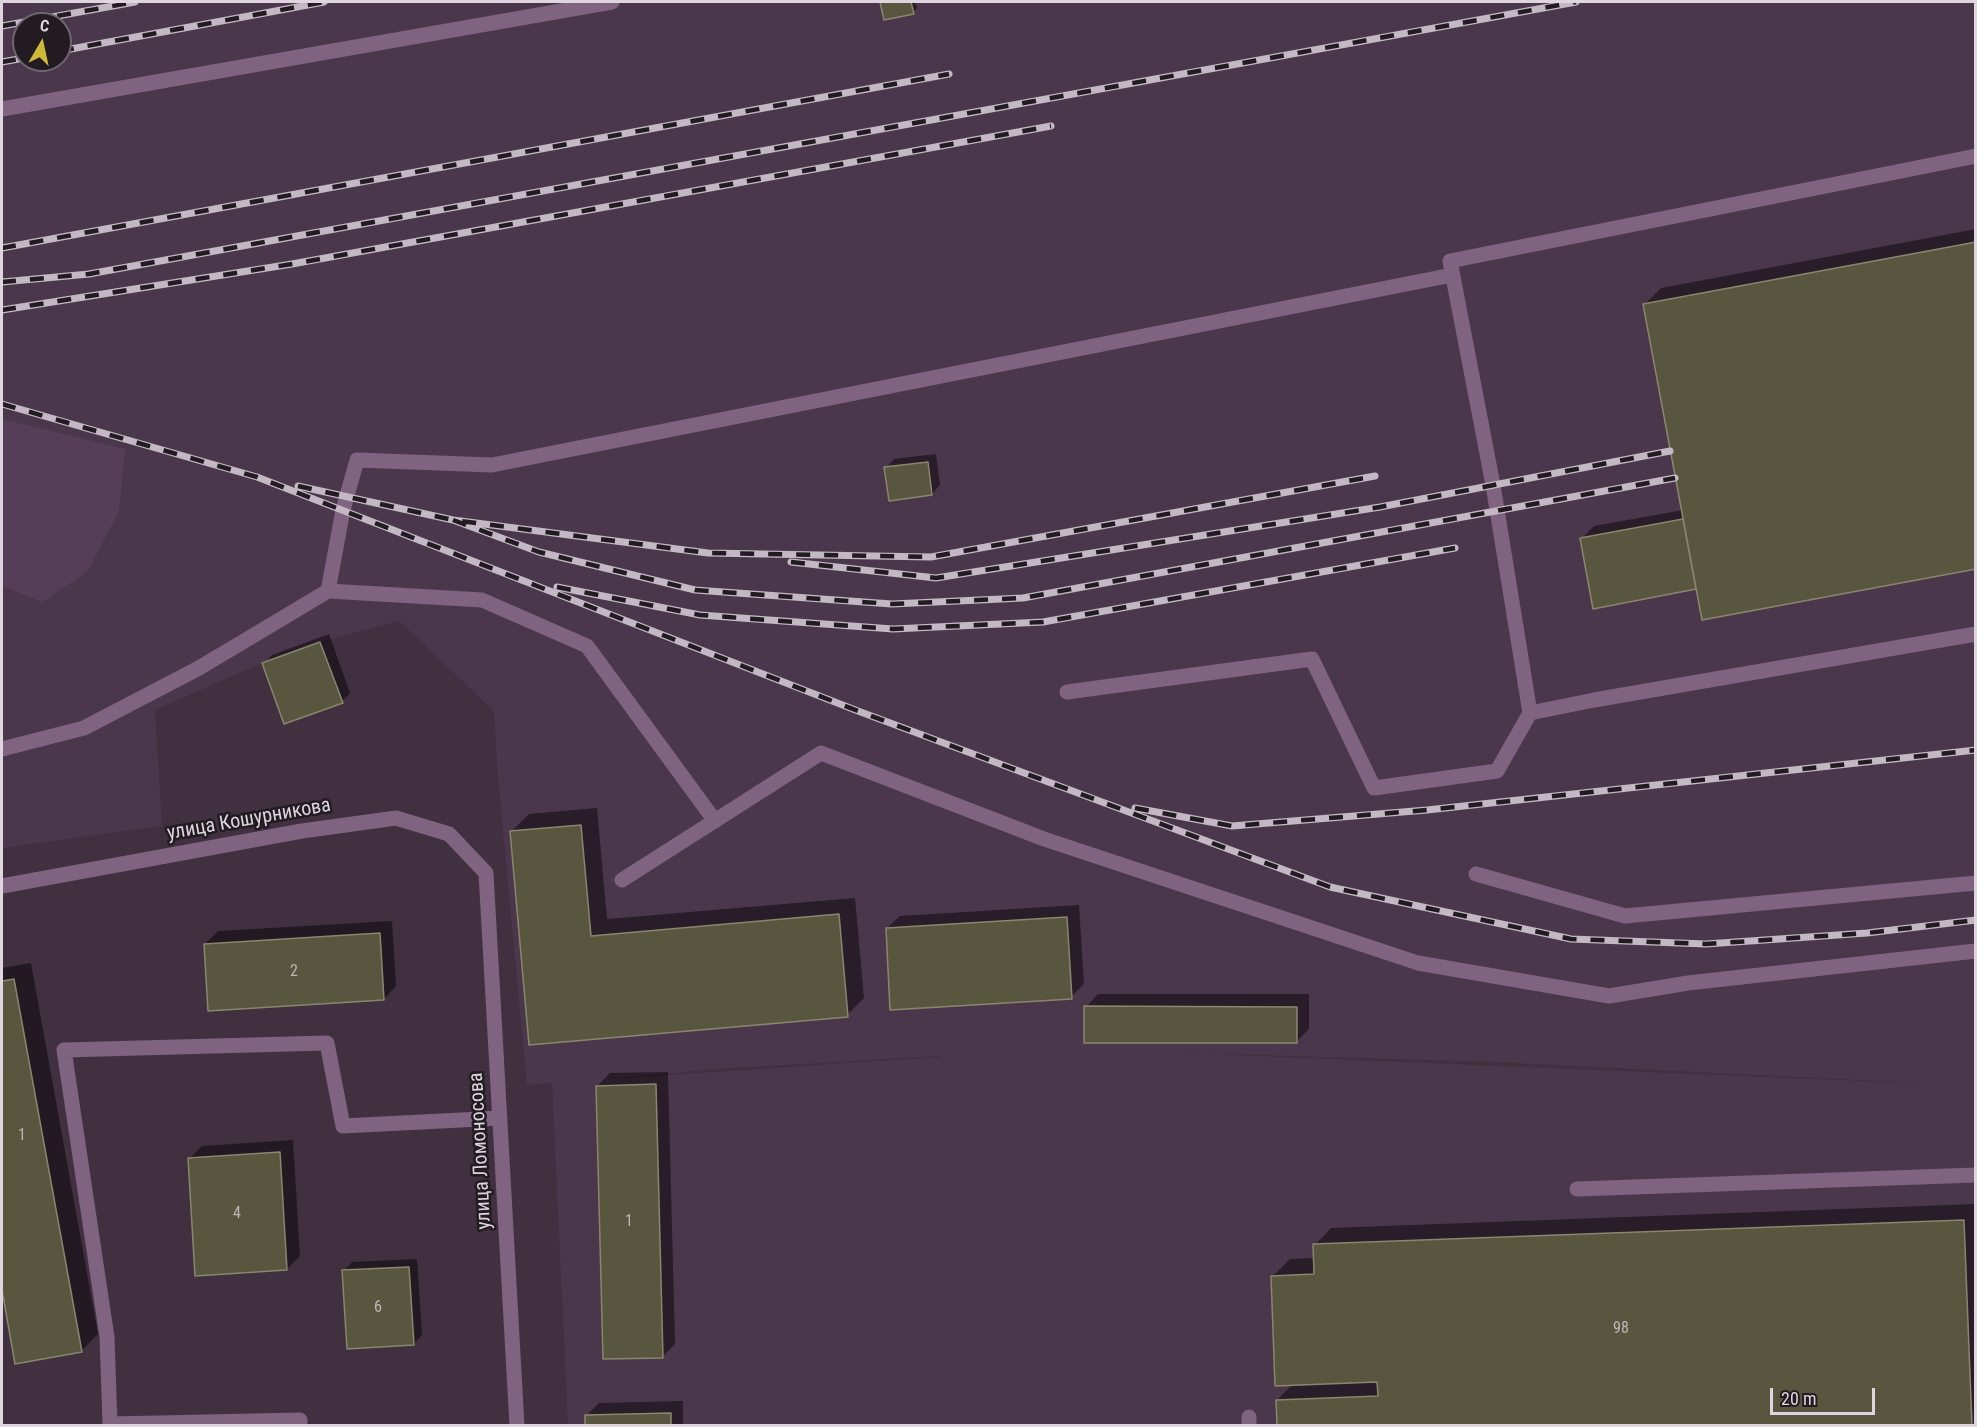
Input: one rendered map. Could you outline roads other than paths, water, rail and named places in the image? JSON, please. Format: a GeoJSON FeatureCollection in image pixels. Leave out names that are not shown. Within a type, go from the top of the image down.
{"type":"FeatureCollection","features":[{"type":"Feature","properties":{"kind":"street"},"geometry":{"type":"LineString","coordinates":[[2,109],[612,2]]}},
{"type":"Feature","properties":{"kind":"street"},"geometry":{"type":"LineString","coordinates":[[1067,692],[1312,659],[1374,788],[1497,771],[1530,713],[1493,485],[1450,261],[1976,156]]}},
{"type":"Feature","properties":{"kind":"street"},"geometry":{"type":"LineString","coordinates":[[328,591],[343,510],[357,460],[492,465],[1452,275]]}},
{"type":"Feature","properties":{"kind":"street"},"geometry":{"type":"LineString","coordinates":[[2,749],[84,728],[199,668],[328,591],[482,600],[587,646],[715,821]]}},
{"type":"Feature","properties":{"kind":"street"},"geometry":{"type":"LineString","coordinates":[[1530,713],[1976,634]]}},
{"type":"Feature","properties":{"kind":"street"},"geometry":{"type":"LineString","coordinates":[[622,880],[821,753],[1044,839],[1418,963],[1609,996],[1688,983],[1976,951]]}},
{"type":"Feature","properties":{"kind":"street","name":"улица Кошурникова"},"geometry":{"type":"LineString","coordinates":[[2,886],[302,831],[396,818],[449,834],[486,873]]}},
{"type":"Feature","properties":{"kind":"street","name":"улица Ломоносова"},"geometry":{"type":"LineString","coordinates":[[486,873],[517,1425]]}},
{"type":"Feature","properties":{"kind":"street"},"geometry":{"type":"LineString","coordinates":[[1476,874],[1625,916],[1976,883]]}},
{"type":"Feature","properties":{"kind":"street"},"geometry":{"type":"LineString","coordinates":[[300,1425],[300,1420],[111,1424],[107,1336],[64,1050],[327,1043],[343,1126],[500,1118]]}},
{"type":"Feature","properties":{"kind":"street"},"geometry":{"type":"LineString","coordinates":[[1577,1189],[1976,1175]]}},
{"type":"Feature","properties":{"kind":"railway"},"geometry":{"type":"LineString","coordinates":[[2,26],[135,2]]}},
{"type":"Feature","properties":{"kind":"railway"},"geometry":{"type":"LineString","coordinates":[[72,49],[324,2]]}},
{"type":"Feature","properties":{"kind":"railway"},"geometry":{"type":"LineString","coordinates":[[2,282],[89,274],[1576,2]]}},
{"type":"Feature","properties":{"kind":"railway"},"geometry":{"type":"LineString","coordinates":[[2,62],[12,60]]}},
{"type":"Feature","properties":{"kind":"railway"},"geometry":{"type":"LineString","coordinates":[[2,248],[949,74]]}},
{"type":"Feature","properties":{"kind":"railway"},"geometry":{"type":"LineString","coordinates":[[2,310],[292,264],[1051,126]]}},
{"type":"Feature","properties":{"kind":"railway"},"geometry":{"type":"LineString","coordinates":[[2,404],[257,477],[858,711],[1330,887],[1571,939],[1706,944],[1867,933],[1976,920]]}},
{"type":"Feature","properties":{"kind":"railway"},"geometry":{"type":"LineString","coordinates":[[791,562],[936,578],[1380,507],[1670,451]]}},
{"type":"Feature","properties":{"kind":"railway"},"geometry":{"type":"LineString","coordinates":[[298,486],[453,520],[708,553],[931,557],[1375,476]]}},
{"type":"Feature","properties":{"kind":"railway"},"geometry":{"type":"LineString","coordinates":[[453,520],[539,552],[695,590],[892,604],[1023,598],[1675,478]]}},
{"type":"Feature","properties":{"kind":"railway"},"geometry":{"type":"LineString","coordinates":[[557,587],[700,615],[893,629],[1043,622],[1455,548]]}},
{"type":"Feature","properties":{"kind":"railway"},"geometry":{"type":"LineString","coordinates":[[1135,808],[1232,826],[1427,810],[1976,750]]}}]}
